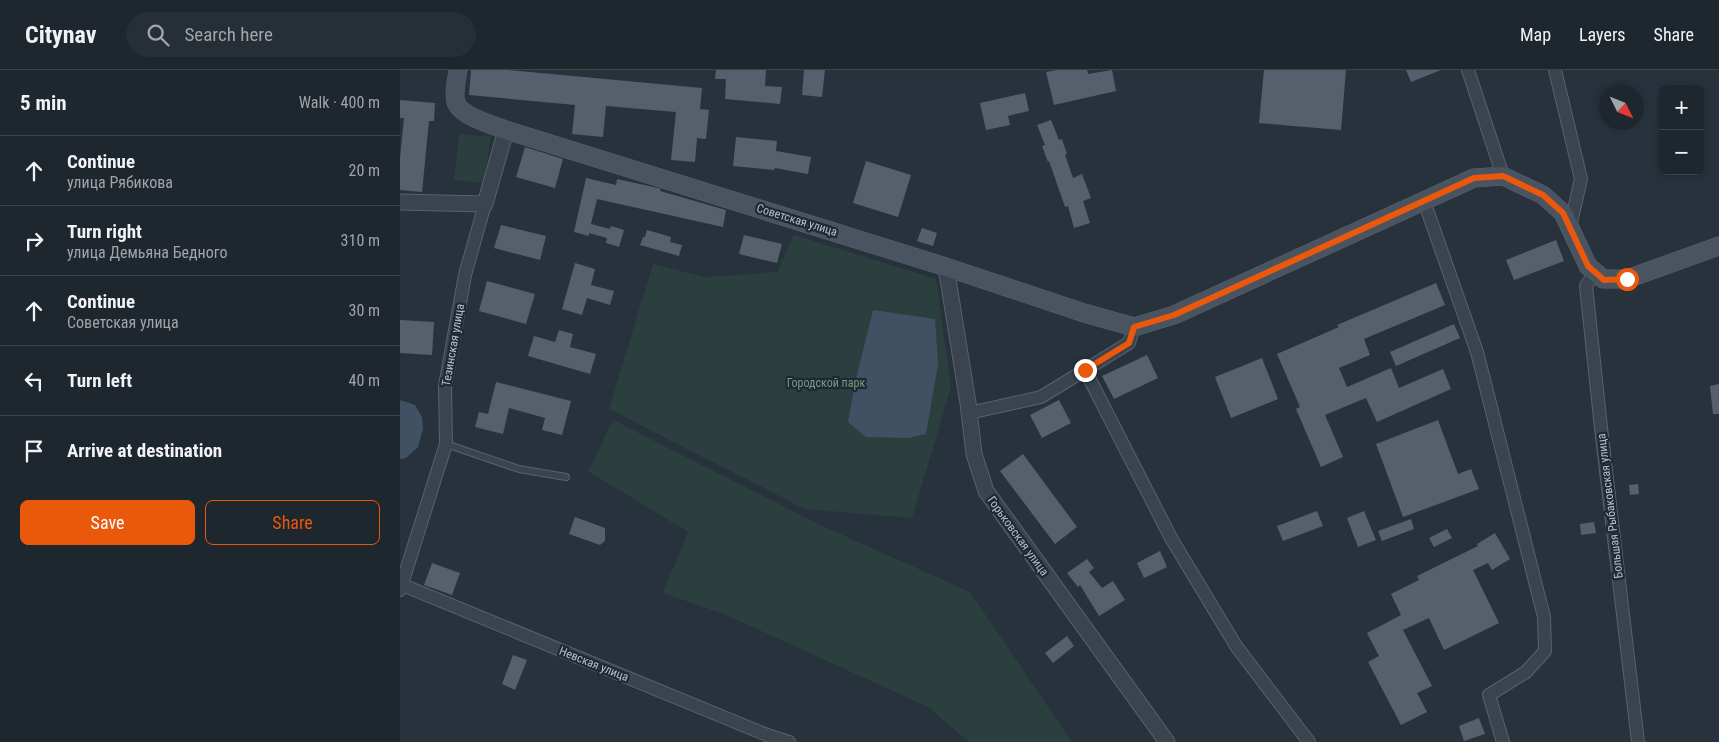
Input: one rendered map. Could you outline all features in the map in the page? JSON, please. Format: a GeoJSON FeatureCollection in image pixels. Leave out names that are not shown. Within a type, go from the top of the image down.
{"type":"FeatureCollection","features":[{"type":"Feature","properties":{"kind":"main road","name":"Советская улица"},"geometry":{"type":"LineString","coordinates":[[458,70],[455,95],[456,102],[460,108],[472,116],[506,130],[946,267],[1084,313],[1134,327]]}},
{"type":"Feature","properties":{"kind":"main road"},"geometry":{"type":"LineString","coordinates":[[1134,327],[1174,315],[1474,178],[1503,176],[1543,195],[1563,213],[1588,266],[1604,280],[1627,279],[1719,246]]}},
{"type":"Feature","properties":{"kind":"street"},"geometry":{"type":"LineString","coordinates":[[1468,70],[1503,176]]}},
{"type":"Feature","properties":{"kind":"street"},"geometry":{"type":"LineString","coordinates":[[1555,70],[1581,179],[1570,227]]}},
{"type":"Feature","properties":{"kind":"street","name":"Тезинская улица"},"geometry":{"type":"LineString","coordinates":[[401,587],[446,444],[444,386],[465,275],[506,130]]}},
{"type":"Feature","properties":{"kind":"street"},"geometry":{"type":"LineString","coordinates":[[1424,201],[1478,352],[1544,618],[1545,651],[1526,672],[1489,695],[1503,742]]}},
{"type":"Feature","properties":{"kind":"street"},"geometry":{"type":"LineString","coordinates":[[400,202],[485,204]]}},
{"type":"Feature","properties":{"kind":"street","name":"Горьковская улица"},"geometry":{"type":"LineString","coordinates":[[946,267],[974,454],[986,491],[1167,742]]}},
{"type":"Feature","properties":{"kind":"street","name":"Большая Рыбаковская улица"},"geometry":{"type":"LineString","coordinates":[[1595,272],[1586,286],[1638,742]]}},
{"type":"Feature","properties":{"kind":"street"},"geometry":{"type":"LineString","coordinates":[[969,413],[1041,397],[1129,343],[1134,327]]}},
{"type":"Feature","properties":{"kind":"street"},"geometry":{"type":"LineString","coordinates":[[1085,370],[1171,538],[1231,638],[1309,742]]}},
{"type":"Feature","properties":{"kind":"street","name":"Невская улица"},"geometry":{"type":"LineString","coordinates":[[401,587],[767,735],[789,742]]}},
{"type":"Feature","properties":{"kind":"lane"},"geometry":{"type":"LineString","coordinates":[[446,444],[519,469],[566,477]]}},
{"type":"Feature","properties":{"kind":"green space"},"geometry":{"type":"Polygon","coordinates":[[[459,134],[491,137],[484,183],[454,180],[459,134]]]}},
{"type":"Feature","properties":{"kind":"green space","name":"Городской парк"},"geometry":{"type":"Polygon","coordinates":[[[794,235],[936,279],[951,387],[912,518],[805,509],[609,409],[653,264],[705,277],[777,272],[794,235]]]}},
{"type":"Feature","properties":{"kind":"green space"},"geometry":{"type":"Polygon","coordinates":[[[613,420],[818,524],[970,592],[1072,742],[969,742],[928,707],[724,614],[663,593],[688,532],[588,471],[613,420]]]}},
{"type":"Feature","properties":{"kind":"water"},"geometry":{"type":"Polygon","coordinates":[[[873,310],[935,319],[938,364],[926,434],[908,438],[866,437],[848,422],[856,379],[873,310]]]}},
{"type":"Feature","properties":{"kind":"water"},"geometry":{"type":"Polygon","coordinates":[[[400,400],[415,405],[422,417],[423,429],[418,447],[406,458],[400,459],[400,400]]]}},
{"type":"Feature","properties":{"kind":"building"},"geometry":{"type":"Polygon","coordinates":[[[471,70],[507,70],[702,88],[700,109],[709,110],[706,139],[697,138],[695,162],[671,160],[676,112],[606,106],[603,137],[572,134],[575,105],[469,95],[471,70]]]}},
{"type":"Feature","properties":{"kind":"building"},"geometry":{"type":"Polygon","coordinates":[[[716,70],[766,70],[765,86],[782,87],[780,104],[725,99],[726,79],[715,79],[716,70]]]}},
{"type":"Feature","properties":{"kind":"building"},"geometry":{"type":"Polygon","coordinates":[[[804,70],[825,70],[822,97],[802,95],[804,70]]]}},
{"type":"Feature","properties":{"kind":"building"},"geometry":{"type":"Polygon","coordinates":[[[1087,70],[1088,74],[1112,70],[1116,91],[1054,105],[1046,72],[1087,70]]]}},
{"type":"Feature","properties":{"kind":"building"},"geometry":{"type":"Polygon","coordinates":[[[1264,70],[1346,70],[1341,130],[1259,123],[1264,70]]]}},
{"type":"Feature","properties":{"kind":"building"},"geometry":{"type":"Polygon","coordinates":[[[1406,70],[1441,70],[1411,82],[1406,70]]]}},
{"type":"Feature","properties":{"kind":"building"},"geometry":{"type":"Polygon","coordinates":[[[1025,93],[1029,111],[1008,116],[1010,125],[986,130],[980,103],[1025,93]]]}},
{"type":"Feature","properties":{"kind":"building"},"geometry":{"type":"Polygon","coordinates":[[[400,100],[435,103],[434,121],[429,121],[422,192],[400,190],[400,158],[404,118],[400,118],[400,100]]]}},
{"type":"Feature","properties":{"kind":"building"},"geometry":{"type":"Polygon","coordinates":[[[1051,120],[1059,140],[1062,139],[1073,178],[1082,174],[1091,198],[1083,201],[1090,223],[1074,228],[1068,206],[1065,207],[1042,146],[1045,145],[1037,125],[1051,120]]]}},
{"type":"Feature","properties":{"kind":"building"},"geometry":{"type":"Polygon","coordinates":[[[736,137],[777,141],[776,151],[811,157],[808,174],[775,168],[774,170],[733,166],[736,137]]]}},
{"type":"Feature","properties":{"kind":"building"},"geometry":{"type":"Polygon","coordinates":[[[525,147],[563,159],[555,188],[516,177],[525,147]]]}},
{"type":"Feature","properties":{"kind":"building"},"geometry":{"type":"Polygon","coordinates":[[[866,161],[911,175],[898,217],[853,203],[866,161]]]}},
{"type":"Feature","properties":{"kind":"building"},"geometry":{"type":"Polygon","coordinates":[[[586,178],[616,185],[617,179],[658,188],[661,189],[660,191],[726,210],[723,227],[597,199],[591,224],[610,229],[611,226],[624,230],[619,247],[606,243],[607,238],[589,233],[589,236],[574,232],[586,178]]]}},
{"type":"Feature","properties":{"kind":"building"},"geometry":{"type":"Polygon","coordinates":[[[501,225],[546,236],[540,260],[494,248],[501,225]]]}},
{"type":"Feature","properties":{"kind":"building"},"geometry":{"type":"Polygon","coordinates":[[[922,228],[937,233],[933,246],[917,241],[922,228]]]}},
{"type":"Feature","properties":{"kind":"building"},"geometry":{"type":"Polygon","coordinates":[[[647,230],[671,237],[670,242],[682,245],[679,256],[640,245],[647,230]]]}},
{"type":"Feature","properties":{"kind":"building"},"geometry":{"type":"Polygon","coordinates":[[[744,235],[782,244],[777,263],[739,254],[744,235]]]}},
{"type":"Feature","properties":{"kind":"building"},"geometry":{"type":"Polygon","coordinates":[[[1556,240],[1564,261],[1514,280],[1506,260],[1556,240]]]}},
{"type":"Feature","properties":{"kind":"building"},"geometry":{"type":"Polygon","coordinates":[[[575,263],[595,269],[591,285],[614,291],[610,305],[587,298],[582,315],[562,309],[575,263]]]}},
{"type":"Feature","properties":{"kind":"building"},"geometry":{"type":"Polygon","coordinates":[[[487,281],[535,294],[526,324],[479,311],[487,281]]]}},
{"type":"Feature","properties":{"kind":"building"},"geometry":{"type":"Polygon","coordinates":[[[1436,283],[1445,305],[1364,339],[1370,355],[1339,368],[1347,387],[1391,368],[1399,388],[1443,369],[1451,389],[1377,422],[1366,398],[1325,415],[1343,457],[1321,467],[1296,409],[1300,407],[1277,354],[1339,327],[1337,325],[1436,283]]]}},
{"type":"Feature","properties":{"kind":"building"},"geometry":{"type":"Polygon","coordinates":[[[400,320],[434,322],[432,355],[400,353],[400,320]]]}},
{"type":"Feature","properties":{"kind":"building"},"geometry":{"type":"Polygon","coordinates":[[[1454,324],[1460,338],[1396,366],[1390,352],[1454,324]]]}},
{"type":"Feature","properties":{"kind":"building"},"geometry":{"type":"Polygon","coordinates":[[[559,330],[573,334],[570,347],[596,354],[590,374],[528,356],[534,336],[555,342],[559,330]]]}},
{"type":"Feature","properties":{"kind":"building"},"geometry":{"type":"Polygon","coordinates":[[[1147,355],[1158,378],[1114,399],[1102,376],[1147,355]]]}},
{"type":"Feature","properties":{"kind":"building"},"geometry":{"type":"Polygon","coordinates":[[[1262,358],[1278,399],[1231,418],[1215,377],[1262,358]]]}},
{"type":"Feature","properties":{"kind":"building"},"geometry":{"type":"Polygon","coordinates":[[[496,382],[571,401],[562,435],[542,430],[545,418],[509,408],[503,434],[475,427],[479,412],[488,414],[496,382]]]}},
{"type":"Feature","properties":{"kind":"building"},"geometry":{"type":"Polygon","coordinates":[[[1719,384],[1719,414],[1713,414],[1710,386],[1719,384]]]}},
{"type":"Feature","properties":{"kind":"building"},"geometry":{"type":"Polygon","coordinates":[[[1059,400],[1071,423],[1042,438],[1030,415],[1059,400]]]}},
{"type":"Feature","properties":{"kind":"building"},"geometry":{"type":"Polygon","coordinates":[[[1438,420],[1458,474],[1471,469],[1479,489],[1403,517],[1376,444],[1438,420]]]}},
{"type":"Feature","properties":{"kind":"building"},"geometry":{"type":"Polygon","coordinates":[[[1023,454],[1077,527],[1055,544],[1000,471],[1023,454]]]}},
{"type":"Feature","properties":{"kind":"building"},"geometry":{"type":"Polygon","coordinates":[[[1638,484],[1639,494],[1630,495],[1629,485],[1638,484]]]}},
{"type":"Feature","properties":{"kind":"building"},"geometry":{"type":"Polygon","coordinates":[[[1317,511],[1323,526],[1283,541],[1277,526],[1317,511]]]}},
{"type":"Feature","properties":{"kind":"building"},"geometry":{"type":"Polygon","coordinates":[[[1364,511],[1376,540],[1358,547],[1347,518],[1364,511]]]}},
{"type":"Feature","properties":{"kind":"building"},"geometry":{"type":"Polygon","coordinates":[[[575,517],[605,528],[605,541],[600,545],[569,534],[575,517]]]}},
{"type":"Feature","properties":{"kind":"building"},"geometry":{"type":"Polygon","coordinates":[[[1411,519],[1414,529],[1382,541],[1378,531],[1411,519]]]}},
{"type":"Feature","properties":{"kind":"building"},"geometry":{"type":"Polygon","coordinates":[[[1594,522],[1596,533],[1581,535],[1580,524],[1594,522]]]}},
{"type":"Feature","properties":{"kind":"building"},"geometry":{"type":"Polygon","coordinates":[[[1447,529],[1452,538],[1434,547],[1429,538],[1447,529]]]}},
{"type":"Feature","properties":{"kind":"building"},"geometry":{"type":"Polygon","coordinates":[[[1495,533],[1510,559],[1492,570],[1488,563],[1473,570],[1499,623],[1444,650],[1429,618],[1403,630],[1432,686],[1417,693],[1427,712],[1401,725],[1368,662],[1379,656],[1367,633],[1401,615],[1391,594],[1419,580],[1417,576],[1478,546],[1477,544],[1495,533]]]}},
{"type":"Feature","properties":{"kind":"building"},"geometry":{"type":"Polygon","coordinates":[[[1160,551],[1167,567],[1144,578],[1137,563],[1160,551]]]}},
{"type":"Feature","properties":{"kind":"building"},"geometry":{"type":"Polygon","coordinates":[[[1087,559],[1094,568],[1089,572],[1102,588],[1113,581],[1125,600],[1099,616],[1080,585],[1078,587],[1067,573],[1087,559]]]}},
{"type":"Feature","properties":{"kind":"building"},"geometry":{"type":"Polygon","coordinates":[[[432,563],[460,573],[452,595],[424,585],[432,563]]]}},
{"type":"Feature","properties":{"kind":"building"},"geometry":{"type":"Polygon","coordinates":[[[1067,636],[1074,646],[1053,663],[1045,653],[1067,636]]]}},
{"type":"Feature","properties":{"kind":"building"},"geometry":{"type":"Polygon","coordinates":[[[513,655],[527,660],[515,690],[502,684],[513,655]]]}},
{"type":"Feature","properties":{"kind":"building"},"geometry":{"type":"Polygon","coordinates":[[[1479,718],[1485,734],[1464,741],[1459,726],[1479,718]]]}},
{"type":"Feature","properties":{"kind":"route"},"geometry":{"type":"LineString","coordinates":[[1085,370],[1129,343],[1134,327],[1174,315],[1474,178],[1503,176],[1543,195],[1563,213],[1588,266],[1604,280],[1627,279]]}}]}
